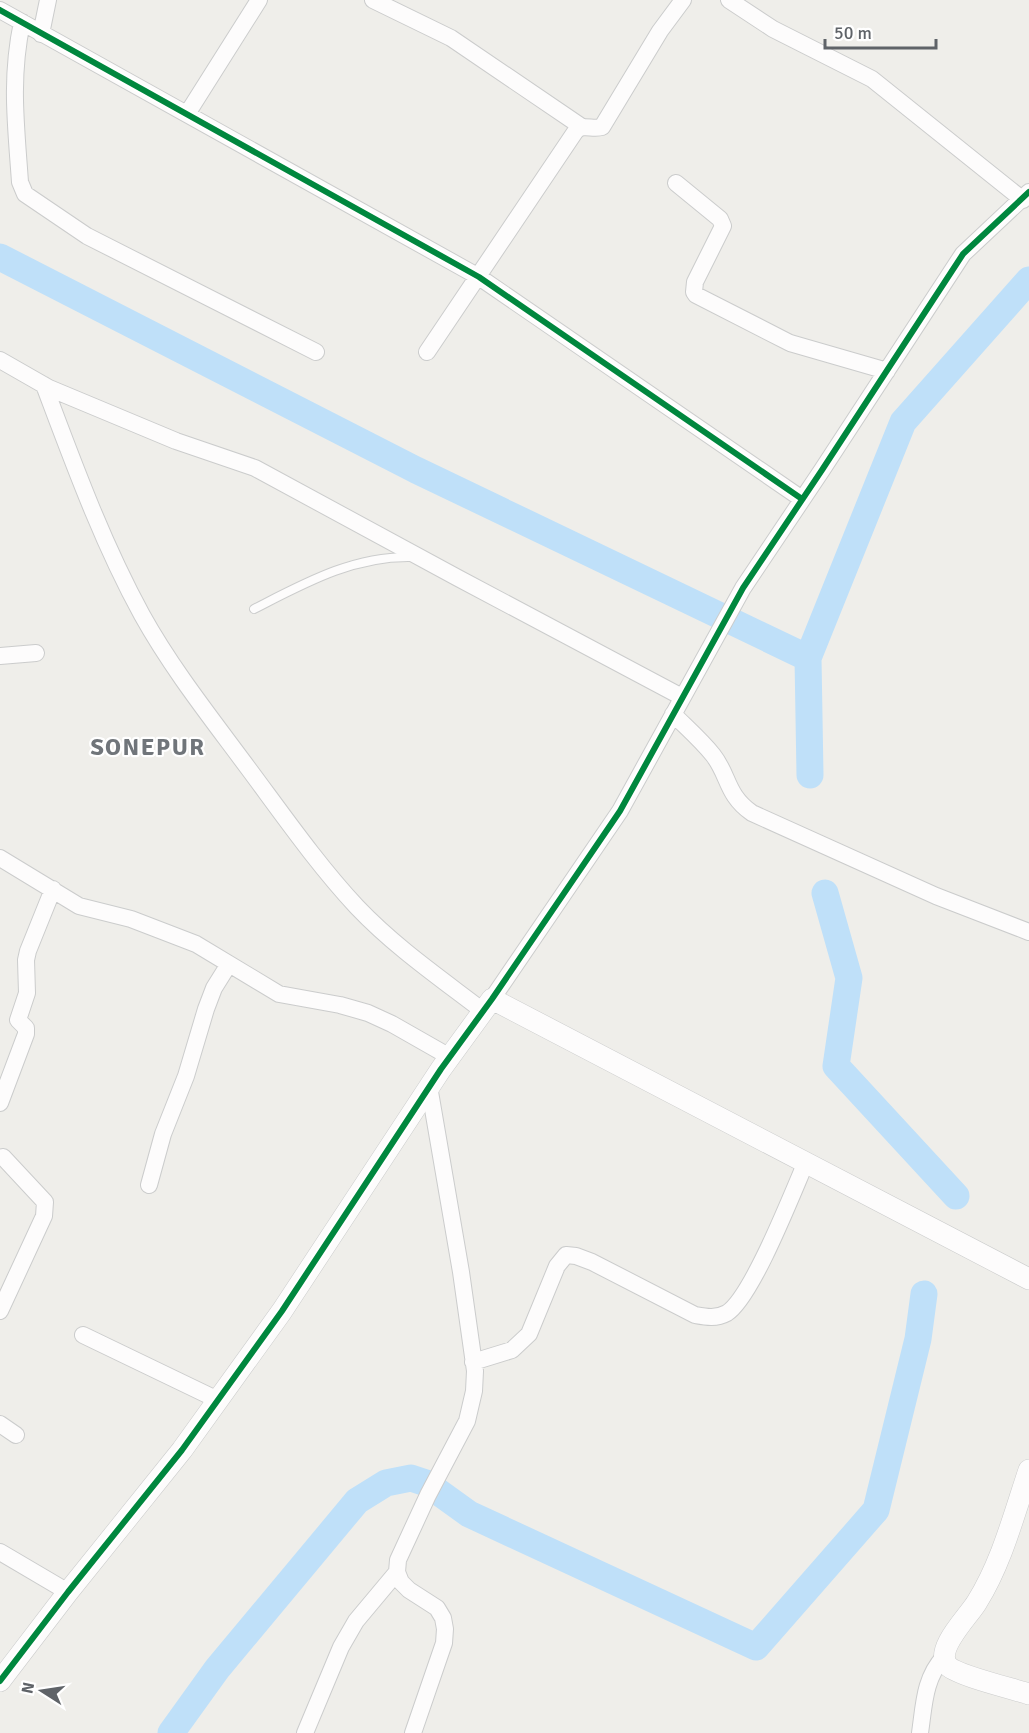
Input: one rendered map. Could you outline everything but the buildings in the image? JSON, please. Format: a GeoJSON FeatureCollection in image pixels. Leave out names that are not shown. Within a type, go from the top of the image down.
{"type":"FeatureCollection","features":[{"type":"Feature","properties":{"kind":"street"},"geometry":{"type":"LineString","coordinates":[[41,33],[48,0]]}},
{"type":"Feature","properties":{"kind":"street"},"geometry":{"type":"LineString","coordinates":[[187,114],[259,0]]}},
{"type":"Feature","properties":{"kind":"street"},"geometry":{"type":"LineString","coordinates":[[373,0],[451,39],[582,127],[598,128],[606,122],[660,31],[683,0]]}},
{"type":"Feature","properties":{"kind":"street"},"geometry":{"type":"LineString","coordinates":[[0,1681],[182,1450],[282,1311],[429,1086],[488,1005],[620,811],[742,588],[963,254],[1026,196],[872,79],[773,29],[729,0]]}},
{"type":"Feature","properties":{"kind":"street"},"geometry":{"type":"LineString","coordinates":[[0,10],[479,276],[802,499]]}},
{"type":"Feature","properties":{"kind":"street"},"geometry":{"type":"LineString","coordinates":[[22,22],[16,51],[14,82],[22,190],[39,205],[87,236],[316,352]]}},
{"type":"Feature","properties":{"kind":"street"},"geometry":{"type":"LineString","coordinates":[[427,352],[574,132],[582,127]]}},
{"type":"Feature","properties":{"kind":"street"},"geometry":{"type":"LineString","coordinates":[[676,183],[720,219],[723,226],[722,234],[695,282],[696,295],[790,343],[887,371]]}},
{"type":"Feature","properties":{"kind":"street"},"geometry":{"type":"LineString","coordinates":[[0,360],[44,385],[176,441],[255,468],[682,697]]}},
{"type":"Feature","properties":{"kind":"street"},"geometry":{"type":"LineString","coordinates":[[44,385],[71,456],[124,578],[154,633],[198,700],[300,838],[358,908],[399,946],[488,1005],[806,1162],[1029,1279]]}},
{"type":"Feature","properties":{"kind":"street"},"geometry":{"type":"LineString","coordinates":[[0,656],[36,653]]}},
{"type":"Feature","properties":{"kind":"street"},"geometry":{"type":"LineString","coordinates":[[673,714],[714,756],[734,796],[752,813],[936,896],[1029,932]]}},
{"type":"Feature","properties":{"kind":"street"},"geometry":{"type":"LineString","coordinates":[[0,858],[80,906],[165,930],[196,944],[279,994],[340,1005],[368,1013],[450,1057]]}},
{"type":"Feature","properties":{"kind":"street"},"geometry":{"type":"LineString","coordinates":[[0,1103],[26,1034],[26,1028],[18,1020],[27,993],[26,960],[53,889]]}},
{"type":"Feature","properties":{"kind":"street"},"geometry":{"type":"LineString","coordinates":[[149,1185],[206,1009],[214,988],[229,964]]}},
{"type":"Feature","properties":{"kind":"street"},"geometry":{"type":"LineString","coordinates":[[413,1733],[444,1642],[445,1629],[443,1618],[437,1608],[400,1582],[397,1572],[398,1560],[428,1495],[467,1421],[472,1407],[474,1371],[429,1086]]}},
{"type":"Feature","properties":{"kind":"street"},"geometry":{"type":"LineString","coordinates":[[0,1311],[44,1216],[46,1206],[41,1197],[3,1157]]}},
{"type":"Feature","properties":{"kind":"street"},"geometry":{"type":"LineString","coordinates":[[473,1362],[512,1350],[529,1334],[557,1266],[566,1255],[592,1262],[695,1315],[709,1317],[727,1312],[752,1283],[806,1162]]}},
{"type":"Feature","properties":{"kind":"street"},"geometry":{"type":"LineString","coordinates":[[83,1335],[218,1400]]}},
{"type":"Feature","properties":{"kind":"street"},"geometry":{"type":"LineString","coordinates":[[0,1424],[15,1436]]}},
{"type":"Feature","properties":{"kind":"street"},"geometry":{"type":"LineString","coordinates":[[920,1733],[928,1683],[934,1667],[944,1657],[948,1642],[976,1605],[996,1568],[1029,1470]]}},
{"type":"Feature","properties":{"kind":"street"},"geometry":{"type":"LineString","coordinates":[[0,1551],[68,1592]]}},
{"type":"Feature","properties":{"kind":"street"},"geometry":{"type":"LineString","coordinates":[[305,1733],[341,1647],[356,1621],[397,1572]]}},
{"type":"Feature","properties":{"kind":"street"},"geometry":{"type":"LineString","coordinates":[[944,1657],[948,1666],[959,1673],[1029,1694]]}},
{"type":"Feature","properties":{"kind":"lane"},"geometry":{"type":"LineString","coordinates":[[254,609],[288,591],[357,562],[387,557],[422,558]]}},
{"type":"Feature","properties":{"kind":"waterway"},"geometry":{"type":"LineString","coordinates":[[0,257],[416,470],[808,658]]}},
{"type":"Feature","properties":{"kind":"waterway"},"geometry":{"type":"LineString","coordinates":[[810,775],[808,658],[903,422],[1029,280]]}},
{"type":"Feature","properties":{"kind":"waterway"},"geometry":{"type":"LineString","coordinates":[[825,893],[849,978],[836,1066],[956,1196]]}},
{"type":"Feature","properties":{"kind":"waterway"},"geometry":{"type":"LineString","coordinates":[[171,1733],[217,1669],[357,1501],[386,1483],[411,1478],[426,1483],[469,1514],[756,1647],[876,1510],[918,1339],[924,1294]]}},
{"type":"Feature","properties":{"kind":"cycle path"},"geometry":{"type":"LineString","coordinates":[[0,10],[479,277],[802,499]]}},
{"type":"Feature","properties":{"kind":"cycle path"},"geometry":{"type":"LineString","coordinates":[[0,1681],[182,1450],[282,1311],[441,1069],[492,999],[620,811],[743,588],[963,254],[1029,192]]}},
{"type":"Feature","properties":{"kind":"district","name":"SONEPUR"},"geometry":{"type":"Point","coordinates":[148,747]}}]}
